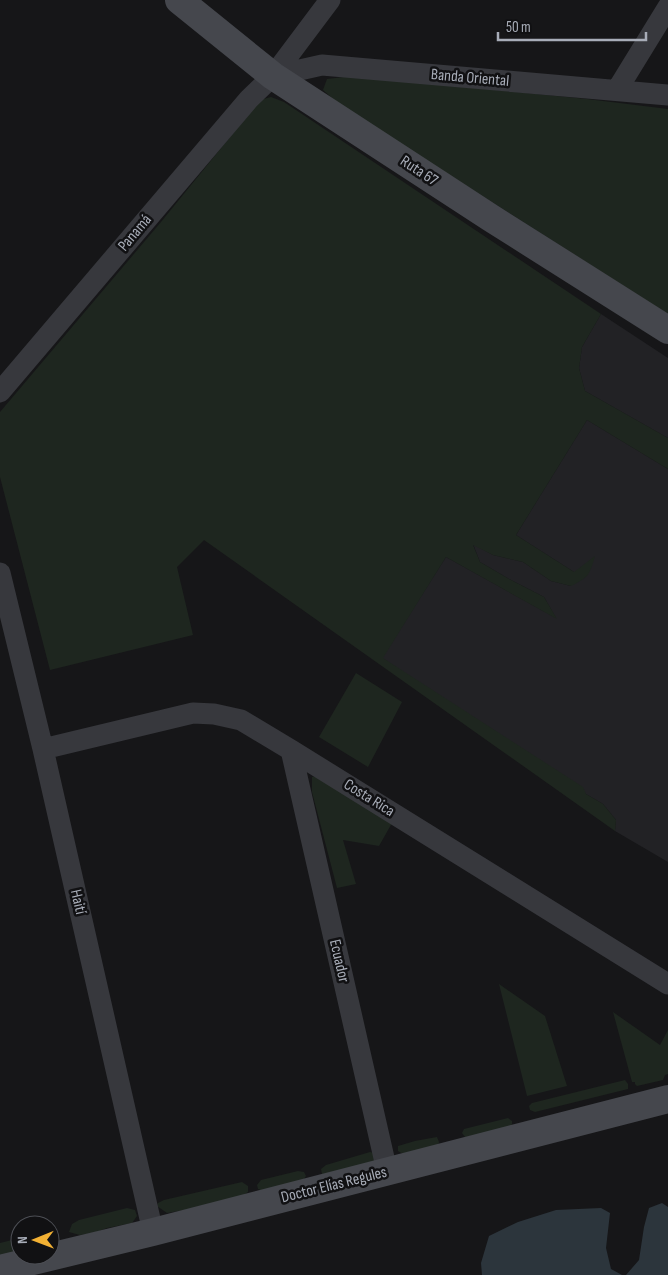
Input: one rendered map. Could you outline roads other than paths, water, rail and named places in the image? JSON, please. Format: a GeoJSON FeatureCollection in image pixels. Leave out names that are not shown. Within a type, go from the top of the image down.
{"type":"FeatureCollection","features":[{"type":"Feature","properties":{"kind":"street","name":"Ruta 67"},"geometry":{"type":"LineString","coordinates":[[179,0],[273,76],[491,218],[668,330]]}},
{"type":"Feature","properties":{"kind":"street","name":"Panamá"},"geometry":{"type":"LineString","coordinates":[[0,392],[249,98],[273,76],[330,0]]}},
{"type":"Feature","properties":{"kind":"street"},"geometry":{"type":"LineString","coordinates":[[617,90],[668,7]]}},
{"type":"Feature","properties":{"kind":"street","name":"Banda Oriental"},"geometry":{"type":"LineString","coordinates":[[273,76],[322,65],[668,96]]}},
{"type":"Feature","properties":{"kind":"street","name":"Haití"},"geometry":{"type":"LineString","coordinates":[[0,573],[43,749],[153,1232]]}},
{"type":"Feature","properties":{"kind":"street","name":"Costa Rica"},"geometry":{"type":"LineString","coordinates":[[43,749],[193,713],[214,714],[241,720],[668,984]]}},
{"type":"Feature","properties":{"kind":"street","name":"Ecuador"},"geometry":{"type":"LineString","coordinates":[[292,750],[387,1171]]}},
{"type":"Feature","properties":{"kind":"street","name":"Doctor Elías Regules"},"geometry":{"type":"LineString","coordinates":[[0,1269],[153,1232],[668,1099]]}}]}
